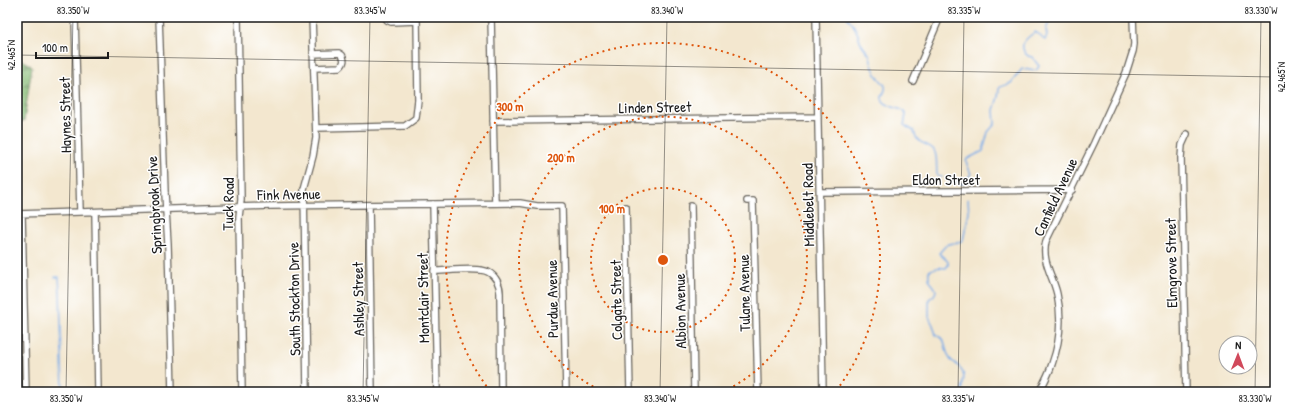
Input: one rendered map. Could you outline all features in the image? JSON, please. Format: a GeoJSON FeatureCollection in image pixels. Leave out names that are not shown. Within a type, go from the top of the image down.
{"type":"FeatureCollection","features":[{"type":"Feature","properties":{"kind":"street","name":"Haynes Street"},"geometry":{"type":"LineString","coordinates":[[75,17],[80,212]]}},
{"type":"Feature","properties":{"kind":"street","name":"Springbrook Drive"},"geometry":{"type":"LineString","coordinates":[[159,17],[164,193],[169,252],[172,392]]}},
{"type":"Feature","properties":{"kind":"street","name":"Tuck Road"},"geometry":{"type":"LineString","coordinates":[[238,17],[242,392]]}},
{"type":"Feature","properties":{"kind":"street","name":"South Stockton Drive"},"geometry":{"type":"LineString","coordinates":[[307,392],[304,189],[315,149],[316,128],[312,17]]}},
{"type":"Feature","properties":{"kind":"street"},"geometry":{"type":"LineString","coordinates":[[316,128],[405,126],[416,118],[418,100],[417,19],[391,22],[387,20],[386,17]]}},
{"type":"Feature","properties":{"kind":"street"},"geometry":{"type":"LineString","coordinates":[[491,17],[495,203]]}},
{"type":"Feature","properties":{"kind":"street","name":"Middlebelt Road"},"geometry":{"type":"LineString","coordinates":[[816,17],[823,392]]}},
{"type":"Feature","properties":{"kind":"street"},"geometry":{"type":"LineString","coordinates":[[914,81],[940,17]]}},
{"type":"Feature","properties":{"kind":"street","name":"Canfield Avenue"},"geometry":{"type":"LineString","coordinates":[[1039,392],[1052,364],[1058,344],[1060,329],[1057,294],[1044,257],[1046,241],[1072,190],[1131,59],[1134,44],[1133,17]]}},
{"type":"Feature","properties":{"kind":"street"},"geometry":{"type":"LineString","coordinates":[[313,54],[339,53],[342,55],[344,60],[340,67],[314,68]]}},
{"type":"Feature","properties":{"kind":"street","name":"Linden Street"},"geometry":{"type":"LineString","coordinates":[[493,121],[818,117]]}},
{"type":"Feature","properties":{"kind":"street","name":"Elmgrove Street"},"geometry":{"type":"LineString","coordinates":[[1186,392],[1181,158],[1182,145],[1187,134]]}},
{"type":"Feature","properties":{"kind":"street","name":"Eldon Street"},"geometry":{"type":"LineString","coordinates":[[820,192],[1072,190]]}},
{"type":"Feature","properties":{"kind":"street","name":"Tulane Avenue"},"geometry":{"type":"LineString","coordinates":[[747,201],[754,201],[758,392]]}},
{"type":"Feature","properties":{"kind":"street","name":"Fink Avenue"},"geometry":{"type":"LineString","coordinates":[[20,214],[240,207],[495,203],[562,206]]}},
{"type":"Feature","properties":{"kind":"street","name":"Montclair Street"},"geometry":{"type":"LineString","coordinates":[[434,204],[437,392]]}},
{"type":"Feature","properties":{"kind":"street","name":"Ashley Street"},"geometry":{"type":"LineString","coordinates":[[369,205],[372,392]]}},
{"type":"Feature","properties":{"kind":"street","name":"Purdue Avenue"},"geometry":{"type":"LineString","coordinates":[[562,206],[566,392]]}},
{"type":"Feature","properties":{"kind":"street","name":"Albion Avenue"},"geometry":{"type":"LineString","coordinates":[[691,206],[694,392]]}},
{"type":"Feature","properties":{"kind":"street","name":"Colgate Street"},"geometry":{"type":"LineString","coordinates":[[626,207],[630,392]]}},
{"type":"Feature","properties":{"kind":"street"},"geometry":{"type":"LineString","coordinates":[[95,212],[98,392]]}},
{"type":"Feature","properties":{"kind":"street"},"geometry":{"type":"LineString","coordinates":[[20,214],[26,392]]}},
{"type":"Feature","properties":{"kind":"street"},"geometry":{"type":"LineString","coordinates":[[434,271],[487,271],[492,274],[497,281],[500,287],[502,392]]}},
{"type":"Feature","properties":{"kind":"green space"},"geometry":{"type":"Polygon","coordinates":[[[17,57],[32,66],[24,121],[17,122],[17,57]]]}},
{"type":"Feature","properties":{"kind":"waterway"},"geometry":{"type":"LineString","coordinates":[[847,17],[854,27],[862,45],[869,54],[877,76],[885,86],[882,100],[888,105],[904,111],[906,115],[904,125],[914,131],[915,136],[919,141],[934,150],[937,176],[942,177]]}},
{"type":"Feature","properties":{"kind":"waterway"},"geometry":{"type":"LineString","coordinates":[[967,183],[967,179],[971,174],[966,162],[967,159],[983,151],[988,132],[995,124],[994,110],[1000,87],[1011,83],[1022,69],[1034,71],[1037,69],[1039,66],[1032,57],[1028,56],[1023,49],[1023,46],[1025,40],[1035,32],[1045,40],[1047,36],[1046,29],[1052,17]]}},
{"type":"Feature","properties":{"kind":"waterway"},"geometry":{"type":"LineString","coordinates":[[948,178],[963,184],[967,182]]}},
{"type":"Feature","properties":{"kind":"waterway"},"geometry":{"type":"LineString","coordinates":[[962,392],[964,379],[963,373],[959,367],[951,361],[943,339],[936,335],[929,317],[929,299],[934,296],[936,291],[935,287],[929,280],[929,271],[941,267],[946,268],[948,266],[948,261],[939,253],[951,243],[960,242],[963,240],[969,213],[968,199]]}},
{"type":"Feature","properties":{"kind":"waterway"},"geometry":{"type":"LineString","coordinates":[[55,277],[59,277],[63,392]]}}]}
